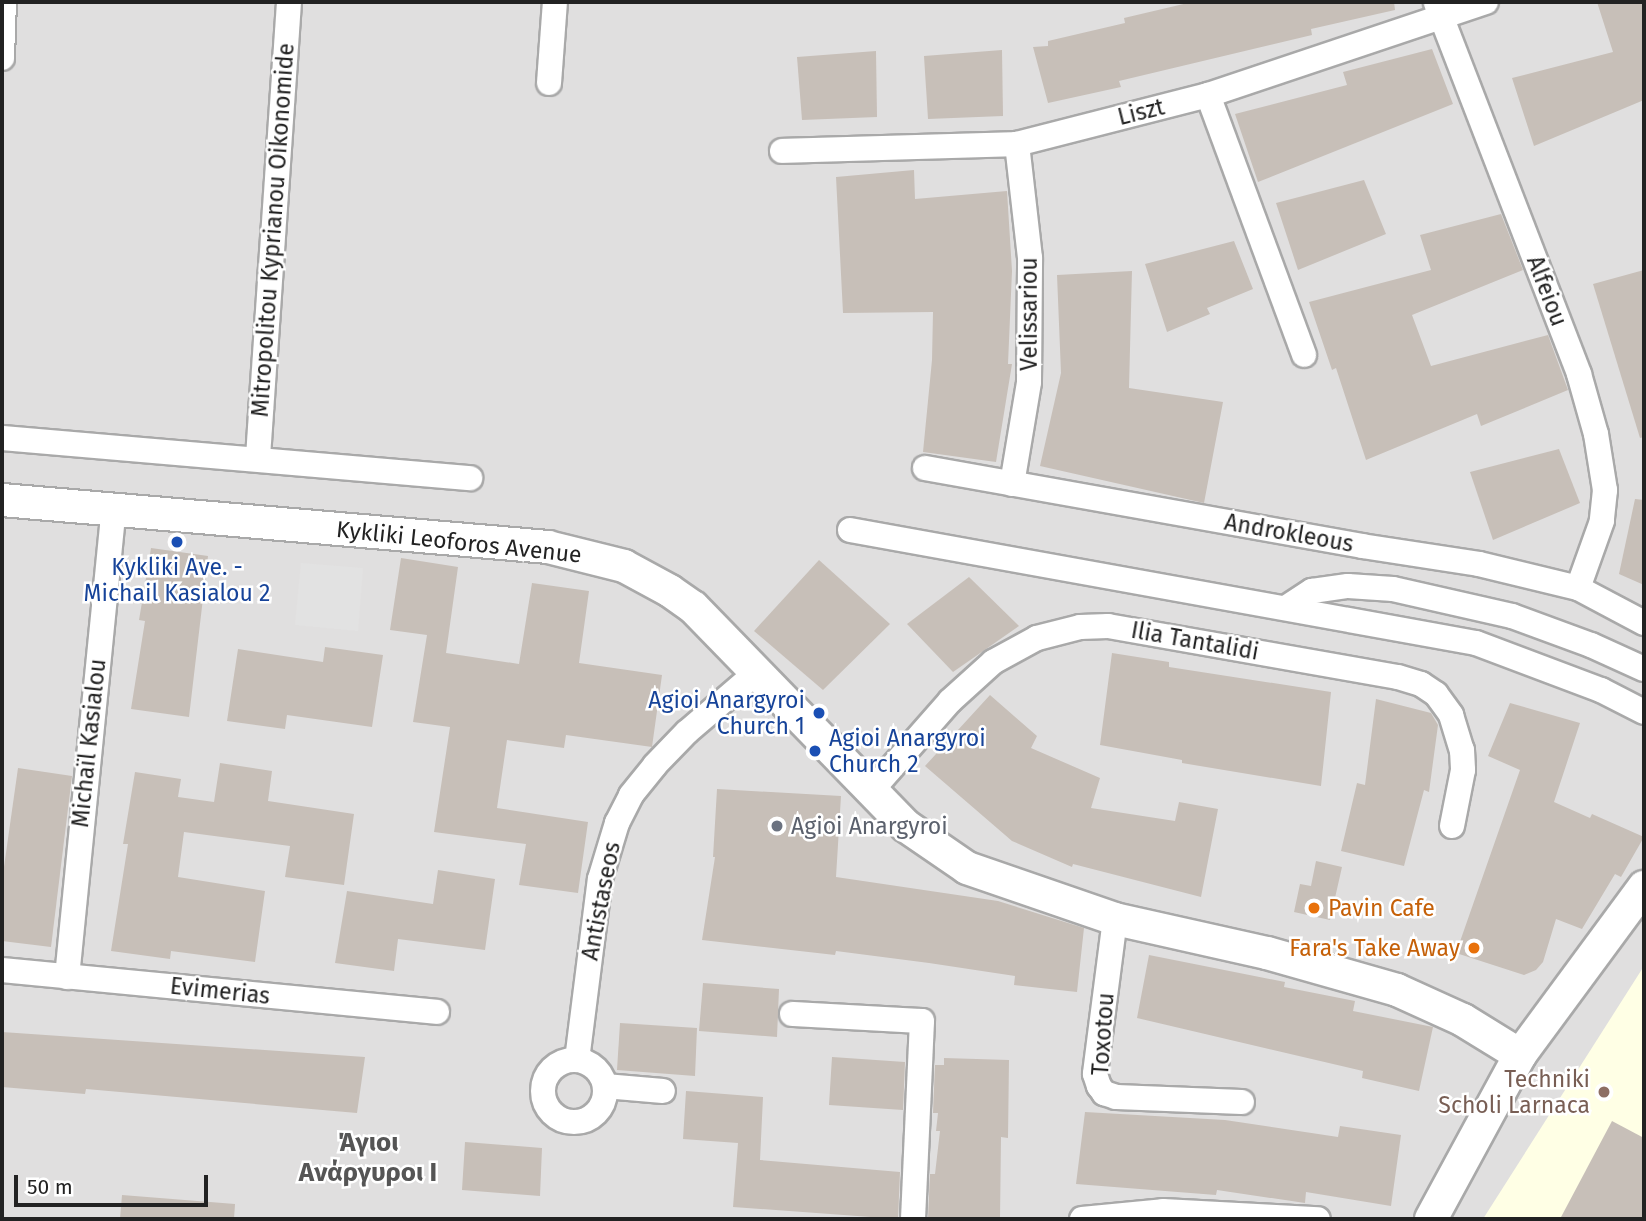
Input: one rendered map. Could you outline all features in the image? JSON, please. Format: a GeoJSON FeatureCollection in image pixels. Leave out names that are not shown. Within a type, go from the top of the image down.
{"type":"FeatureCollection","features":[{"type":"Feature","properties":{"kind":"street"},"geometry":{"type":"LineString","coordinates":[[2,58],[4,2]]}},
{"type":"Feature","properties":{"kind":"street","name":"Mitropolitou Kyprianou Oikonomide"},"geometry":{"type":"LineString","coordinates":[[258,457],[289,2]]}},
{"type":"Feature","properties":{"kind":"street"},"geometry":{"type":"LineString","coordinates":[[549,83],[555,2]]}},
{"type":"Feature","properties":{"kind":"street","name":"Liszt"},"geometry":{"type":"LineString","coordinates":[[782,151],[1017,144],[1208,95],[1438,10],[1486,2]]}},
{"type":"Feature","properties":{"kind":"street","name":"Alfeiou"},"geometry":{"type":"LineString","coordinates":[[1438,10],[1579,374],[1596,434],[1605,490],[1602,522],[1578,588]]}},
{"type":"Feature","properties":{"kind":"street"},"geometry":{"type":"LineString","coordinates":[[1208,95],[1304,355]]}},
{"type":"Feature","properties":{"kind":"street","name":"Velissariou"},"geometry":{"type":"LineString","coordinates":[[1012,484],[1029,382],[1030,258],[1017,144]]}},
{"type":"Feature","properties":{"kind":"street"},"geometry":{"type":"LineString","coordinates":[[2,438],[258,457],[470,478]]}},
{"type":"Feature","properties":{"kind":"street","name":"Androkleous"},"geometry":{"type":"LineString","coordinates":[[925,468],[1362,546],[1479,564],[1578,588],[1644,623]]}},
{"type":"Feature","properties":{"kind":"street","name":"Kykliki Leoforos Avenue"},"geometry":{"type":"LineString","coordinates":[[2,500],[575,552],[624,566],[693,607],[906,826],[967,868],[1115,919],[1267,953],[1397,990],[1463,1020],[1520,1055]]}},
{"type":"Feature","properties":{"kind":"street","name":"Michaïl Kasialou"},"geometry":{"type":"LineString","coordinates":[[66,977],[114,509]]}},
{"type":"Feature","properties":{"kind":"street"},"geometry":{"type":"LineString","coordinates":[[850,530],[1476,643],[1601,690],[1644,712]]}},
{"type":"Feature","properties":{"kind":"street"},"geometry":{"type":"LineString","coordinates":[[1348,586],[1362,546]]}},
{"type":"Feature","properties":{"kind":"street"},"geometry":{"type":"LineString","coordinates":[[1287,607],[1312,591],[1348,586],[1394,589],[1512,616],[1591,645],[1644,669]]}},
{"type":"Feature","properties":{"kind":"street","name":"Ilia Tantalidi"},"geometry":{"type":"LineString","coordinates":[[871,790],[950,701],[993,662],[1037,638],[1080,627],[1108,626],[1385,675],[1421,684],[1436,694],[1451,715],[1462,750],[1463,770],[1452,826]]}},
{"type":"Feature","properties":{"kind":"street","name":"Antistaseos"},"geometry":{"type":"LineString","coordinates":[[577,1060],[600,879],[617,823],[631,795],[655,765],[687,732],[757,672]]}},
{"type":"Feature","properties":{"kind":"street"},"geometry":{"type":"LineString","coordinates":[[1431,1219],[1520,1055],[1644,887]]}},
{"type":"Feature","properties":{"kind":"street","name":"Toxotou"},"geometry":{"type":"LineString","coordinates":[[1115,919],[1095,1074],[1099,1086],[1104,1093],[1116,1097],[1242,1102]]}},
{"type":"Feature","properties":{"kind":"street","name":"Evimerias"},"geometry":{"type":"LineString","coordinates":[[2,970],[438,1012]]}},
{"type":"Feature","properties":{"kind":"street"},"geometry":{"type":"LineString","coordinates":[[792,1014],[922,1021],[913,1219]]}},
{"type":"Feature","properties":{"kind":"street"},"geometry":{"type":"LineString","coordinates":[[577,1060],[595,1068],[605,1086],[605,1097],[594,1116],[572,1123],[552,1115],[542,1095],[547,1073],[565,1061],[577,1060]]}},
{"type":"Feature","properties":{"kind":"street"},"geometry":{"type":"LineString","coordinates":[[605,1086],[663,1091]]}},
{"type":"Feature","properties":{"kind":"street"},"geometry":{"type":"LineString","coordinates":[[1082,1219],[1163,1211],[1318,1219]]}},
{"type":"Feature","properties":{"kind":"shaded area"},"geometry":{"type":"Polygon","coordinates":[[[2,2],[1644,2],[1644,1219],[2,1219],[2,2]]]}},
{"type":"Feature","properties":{"kind":"shaded area"},"geometry":{"type":"Polygon","coordinates":[[[301,563],[363,568],[358,631],[295,625],[301,563]]]}},
{"type":"Feature","properties":{"kind":"shaded area","name":"Techniki Scholi Larnaca"},"geometry":{"type":"Polygon","coordinates":[[[1644,966],[1644,1219],[1483,1219],[1644,966]]]}},
{"type":"Feature","properties":{"kind":"building"},"geometry":{"type":"Polygon","coordinates":[[[1192,2],[1394,2],[1395,10],[1311,29],[1312,35],[1119,81],[1121,87],[1048,103],[1033,47],[1048,46],[1048,41],[1125,23],[1124,18],[1192,2]]]}},
{"type":"Feature","properties":{"kind":"building"},"geometry":{"type":"Polygon","coordinates":[[[1597,2],[1644,2],[1644,100],[1534,146],[1512,78],[1613,52],[1597,2]]]}},
{"type":"Feature","properties":{"kind":"building"},"geometry":{"type":"Polygon","coordinates":[[[1432,49],[1453,104],[1258,182],[1235,114],[1347,85],[1343,72],[1432,49]]]}},
{"type":"Feature","properties":{"kind":"building"},"geometry":{"type":"Polygon","coordinates":[[[1002,50],[1003,116],[928,119],[924,56],[1002,50]]]}},
{"type":"Feature","properties":{"kind":"building"},"geometry":{"type":"Polygon","coordinates":[[[876,51],[877,117],[802,120],[797,57],[876,51]]]}},
{"type":"Feature","properties":{"kind":"building"},"geometry":{"type":"Polygon","coordinates":[[[914,170],[915,199],[1007,191],[1012,271],[1008,364],[1012,364],[996,462],[923,452],[932,360],[933,312],[843,313],[836,177],[914,170]]]}},
{"type":"Feature","properties":{"kind":"building"},"geometry":{"type":"Polygon","coordinates":[[[1364,180],[1386,234],[1298,270],[1276,203],[1364,180]]]}},
{"type":"Feature","properties":{"kind":"building"},"geometry":{"type":"Polygon","coordinates":[[[1501,214],[1523,270],[1412,315],[1431,366],[1548,335],[1568,390],[1481,426],[1477,414],[1366,460],[1336,368],[1332,370],[1309,302],[1431,270],[1420,235],[1501,214]]]}},
{"type":"Feature","properties":{"kind":"building"},"geometry":{"type":"Polygon","coordinates":[[[1234,241],[1253,289],[1207,308],[1210,314],[1167,332],[1145,264],[1234,241]]]}},
{"type":"Feature","properties":{"kind":"building"},"geometry":{"type":"Polygon","coordinates":[[[1644,270],[1644,437],[1640,438],[1593,284],[1644,270]]]}},
{"type":"Feature","properties":{"kind":"building"},"geometry":{"type":"Polygon","coordinates":[[[1132,271],[1129,388],[1223,402],[1204,503],[1040,466],[1061,373],[1057,275],[1132,271]]]}},
{"type":"Feature","properties":{"kind":"building"},"geometry":{"type":"Polygon","coordinates":[[[1559,449],[1580,503],[1493,540],[1470,472],[1559,449]]]}},
{"type":"Feature","properties":{"kind":"building"},"geometry":{"type":"Polygon","coordinates":[[[1635,499],[1644,500],[1644,585],[1619,574],[1635,499]]]}},
{"type":"Feature","properties":{"kind":"building"},"geometry":{"type":"Polygon","coordinates":[[[151,548],[208,556],[189,717],[131,709],[145,621],[139,620],[151,548]]]}},
{"type":"Feature","properties":{"kind":"building"},"geometry":{"type":"Polygon","coordinates":[[[401,558],[458,567],[446,653],[519,664],[532,583],[589,591],[579,663],[662,675],[652,747],[566,735],[564,748],[507,740],[497,808],[588,822],[578,893],[519,885],[526,844],[434,832],[450,727],[413,722],[427,635],[390,630],[401,558]]]}},
{"type":"Feature","properties":{"kind":"building"},"geometry":{"type":"Polygon","coordinates":[[[819,560],[890,624],[823,690],[754,631],[819,560]]]}},
{"type":"Feature","properties":{"kind":"building"},"geometry":{"type":"Polygon","coordinates":[[[969,577],[1019,626],[953,672],[907,624],[969,577]]]}},
{"type":"Feature","properties":{"kind":"building"},"geometry":{"type":"Polygon","coordinates":[[[325,647],[383,655],[372,727],[287,715],[285,729],[227,721],[238,649],[323,662],[325,647]]]}},
{"type":"Feature","properties":{"kind":"building"},"geometry":{"type":"Polygon","coordinates":[[[1112,653],[1169,662],[1169,667],[1331,692],[1321,786],[1182,763],[1182,760],[1100,745],[1112,653]]]}},
{"type":"Feature","properties":{"kind":"building"},"geometry":{"type":"Polygon","coordinates":[[[990,695],[1037,736],[1031,748],[1100,778],[1091,808],[1175,821],[1179,802],[1218,809],[1201,897],[1073,864],[1072,867],[1012,841],[925,766],[990,695]]]}},
{"type":"Feature","properties":{"kind":"building"},"geometry":{"type":"Polygon","coordinates":[[[1376,699],[1431,713],[1438,725],[1429,792],[1424,790],[1404,866],[1341,851],[1357,783],[1365,785],[1376,699]]]}},
{"type":"Feature","properties":{"kind":"building"},"geometry":{"type":"Polygon","coordinates":[[[1510,703],[1580,723],[1554,802],[1590,818],[1592,814],[1644,837],[1621,877],[1615,874],[1582,929],[1556,919],[1543,962],[1536,970],[1524,975],[1456,953],[1520,770],[1488,756],[1510,703]]]}},
{"type":"Feature","properties":{"kind":"building"},"geometry":{"type":"Polygon","coordinates":[[[220,763],[272,771],[268,801],[354,814],[344,885],[285,877],[290,846],[184,832],[178,877],[265,891],[255,962],[171,951],[170,959],[111,951],[128,844],[123,844],[135,772],[181,779],[178,797],[214,802],[220,763]]]}},
{"type":"Feature","properties":{"kind":"building"},"geometry":{"type":"Polygon","coordinates":[[[18,768],[72,776],[51,947],[2,941],[2,881],[18,768]]]}},
{"type":"Feature","properties":{"kind":"building"},"geometry":{"type":"Polygon","coordinates":[[[717,789],[841,796],[836,877],[998,901],[1084,928],[1077,992],[1014,985],[1015,976],[929,963],[836,951],[835,955],[702,940],[715,857],[717,789]]]}},
{"type":"Feature","properties":{"kind":"building"},"geometry":{"type":"Polygon","coordinates":[[[1316,861],[1342,867],[1330,920],[1294,912],[1300,884],[1311,886],[1316,861]]]}},
{"type":"Feature","properties":{"kind":"building"},"geometry":{"type":"Polygon","coordinates":[[[438,870],[495,879],[485,950],[398,939],[394,971],[335,963],[347,891],[433,904],[438,870]]]}},
{"type":"Feature","properties":{"kind":"building"},"geometry":{"type":"Polygon","coordinates":[[[1149,955],[1285,982],[1284,987],[1355,1001],[1353,1011],[1433,1027],[1419,1091],[1362,1078],[1363,1071],[1137,1018],[1149,955]]]}},
{"type":"Feature","properties":{"kind":"building"},"geometry":{"type":"Polygon","coordinates":[[[703,983],[779,989],[777,1037],[699,1031],[703,983]]]}},
{"type":"Feature","properties":{"kind":"building"},"geometry":{"type":"Polygon","coordinates":[[[620,1023],[697,1028],[695,1076],[617,1070],[620,1023]]]}},
{"type":"Feature","properties":{"kind":"building"},"geometry":{"type":"Polygon","coordinates":[[[2,1032],[365,1057],[357,1113],[86,1089],[85,1094],[2,1087],[2,1032]]]}},
{"type":"Feature","properties":{"kind":"building"},"geometry":{"type":"Polygon","coordinates":[[[832,1057],[905,1062],[903,1110],[829,1105],[832,1057]]]}},
{"type":"Feature","properties":{"kind":"building"},"geometry":{"type":"Polygon","coordinates":[[[944,1058],[1009,1060],[1008,1138],[1001,1137],[1000,1219],[928,1219],[930,1174],[935,1174],[940,1131],[936,1131],[938,1113],[933,1113],[935,1065],[944,1065],[944,1058]]]}},
{"type":"Feature","properties":{"kind":"building"},"geometry":{"type":"Polygon","coordinates":[[[686,1091],[763,1097],[760,1160],[900,1172],[898,1219],[733,1207],[738,1143],[683,1139],[686,1091]]]}},
{"type":"Feature","properties":{"kind":"building"},"geometry":{"type":"Polygon","coordinates":[[[1085,1112],[1225,1120],[1338,1137],[1340,1126],[1401,1135],[1391,1206],[1306,1192],[1305,1203],[1217,1190],[1216,1195],[1076,1184],[1085,1112]]]}},
{"type":"Feature","properties":{"kind":"building"},"geometry":{"type":"Polygon","coordinates":[[[1612,1121],[1644,1138],[1644,1219],[1560,1219],[1612,1121]]]}},
{"type":"Feature","properties":{"kind":"building"},"geometry":{"type":"Polygon","coordinates":[[[465,1142],[542,1148],[540,1196],[462,1190],[465,1142]]]}},
{"type":"Feature","properties":{"kind":"building"},"geometry":{"type":"Polygon","coordinates":[[[122,1195],[235,1204],[234,1219],[120,1219],[122,1195]]]}},
{"type":"Feature","properties":{"kind":"place","name":"Kykliki Ave. - Michail Kasialou 2"},"geometry":{"type":"Point","coordinates":[177,542]}},
{"type":"Feature","properties":{"kind":"place","name":"Agioi Anargyroi Church 1"},"geometry":{"type":"Point","coordinates":[819,713]}},
{"type":"Feature","properties":{"kind":"place","name":"Agioi Anargyroi Church 2"},"geometry":{"type":"Point","coordinates":[815,751]}},
{"type":"Feature","properties":{"kind":"place","name":"Agioi Anargyroi"},"geometry":{"type":"Point","coordinates":[777,826]}},
{"type":"Feature","properties":{"kind":"place","name":"Pavin Cafe"},"geometry":{"type":"Point","coordinates":[1314,908]}},
{"type":"Feature","properties":{"kind":"place","name":"Fara's Take Away"},"geometry":{"type":"Point","coordinates":[1474,948]}},
{"type":"Feature","properties":{"kind":"place","name":"Techniki Scholi Larnaca"},"geometry":{"type":"Point","coordinates":[1604,1092]}},
{"type":"Feature","properties":{"kind":"district","name":"Άγιοι Ανάργυροι Ι"},"geometry":{"type":"Point","coordinates":[368,1158]}}]}
